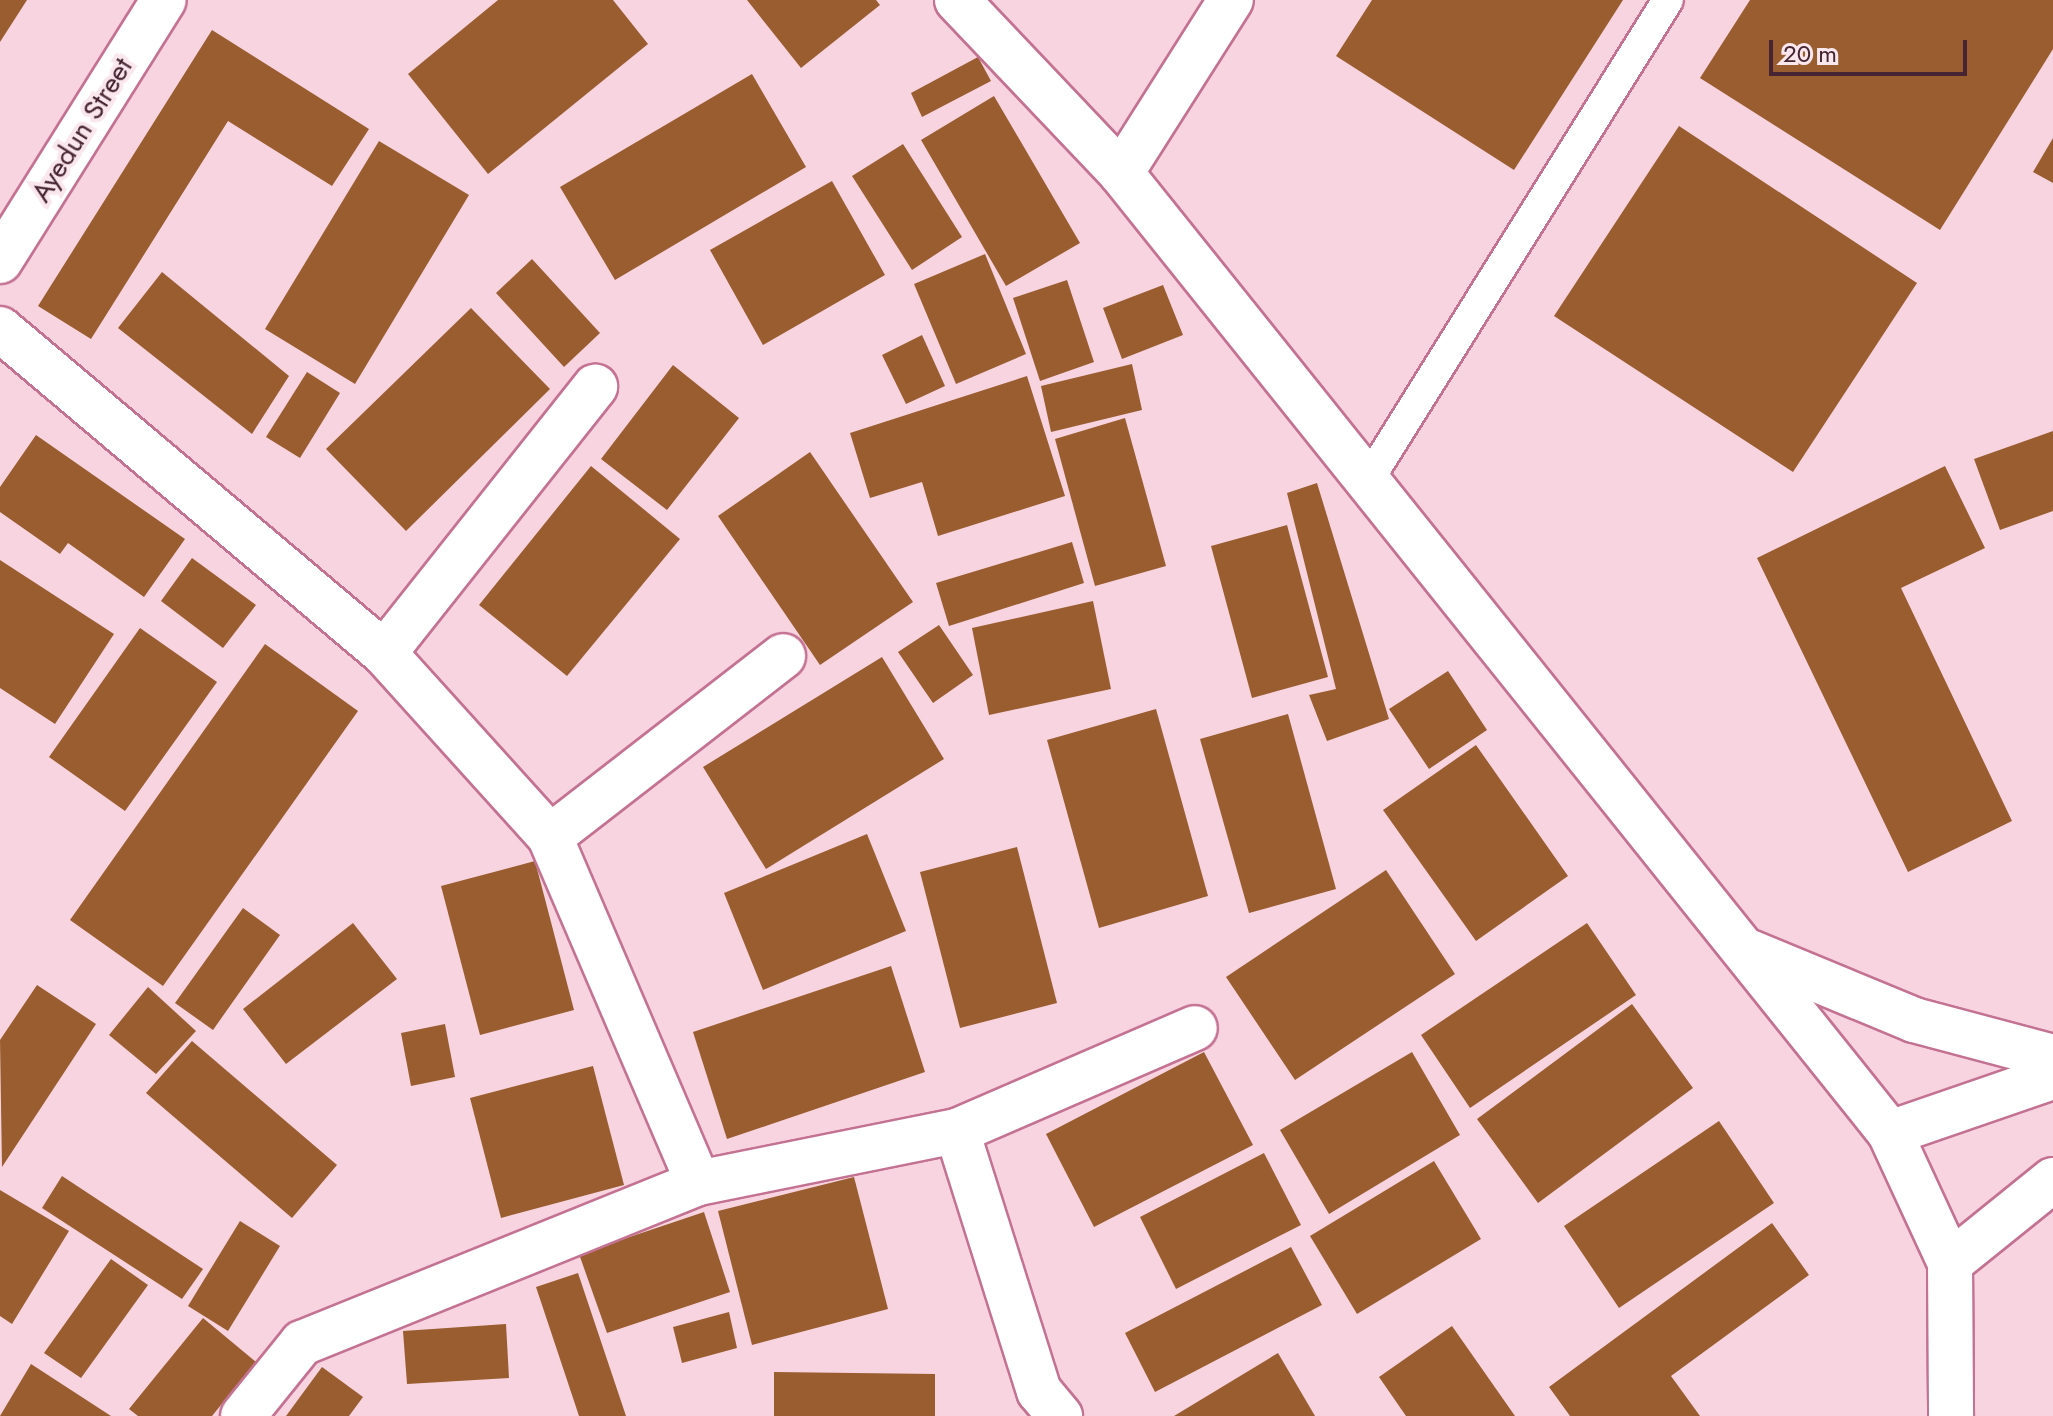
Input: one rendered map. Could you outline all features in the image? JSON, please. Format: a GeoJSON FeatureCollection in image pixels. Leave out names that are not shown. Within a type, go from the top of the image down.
{"type":"FeatureCollection","features":[{"type":"Feature","properties":{"kind":"street","name":"Ayedun Street"},"geometry":{"type":"LineString","coordinates":[[0,261],[164,0]]}},
{"type":"Feature","properties":{"kind":"street"},"geometry":{"type":"LineString","coordinates":[[957,0],[1121,173],[1731,943],[1827,1047],[1890,1133],[1950,1263],[1951,1416]]}},
{"type":"Feature","properties":{"kind":"street"},"geometry":{"type":"LineString","coordinates":[[1121,173],[1231,0]]}},
{"type":"Feature","properties":{"kind":"street"},"geometry":{"type":"LineString","coordinates":[[0,329],[384,653],[550,837],[698,1183]]}},
{"type":"Feature","properties":{"kind":"street"},"geometry":{"type":"LineString","coordinates":[[384,653],[595,387]]}},
{"type":"Feature","properties":{"kind":"street"},"geometry":{"type":"LineString","coordinates":[[550,837],[783,656]]}},
{"type":"Feature","properties":{"kind":"street"},"geometry":{"type":"LineString","coordinates":[[1731,943],[1889,1011],[2053,1057]]}},
{"type":"Feature","properties":{"kind":"street"},"geometry":{"type":"LineString","coordinates":[[243,1416],[302,1343],[698,1183],[957,1131],[1195,1028]]}},
{"type":"Feature","properties":{"kind":"street"},"geometry":{"type":"LineString","coordinates":[[1890,1133],[2053,1077]]}},
{"type":"Feature","properties":{"kind":"street"},"geometry":{"type":"LineString","coordinates":[[957,1131],[1039,1391],[1060,1416]]}},
{"type":"Feature","properties":{"kind":"street"},"geometry":{"type":"LineString","coordinates":[[1950,1263],[2053,1180]]}},
{"type":"Feature","properties":{"kind":"lane"},"geometry":{"type":"LineString","coordinates":[[1367,482],[1668,0]]}},
{"type":"Feature","properties":{"kind":"building"},"geometry":{"type":"Polygon","coordinates":[[[0,0],[27,0],[0,42],[0,0]]]}},
{"type":"Feature","properties":{"kind":"building"},"geometry":{"type":"Polygon","coordinates":[[[498,0],[613,0],[648,44],[488,174],[408,74],[498,0]]]}},
{"type":"Feature","properties":{"kind":"building"},"geometry":{"type":"Polygon","coordinates":[[[747,0],[876,0],[880,5],[801,68],[747,0]]]}},
{"type":"Feature","properties":{"kind":"building"},"geometry":{"type":"Polygon","coordinates":[[[1372,0],[1623,0],[1514,170],[1336,56],[1372,0]]]}},
{"type":"Feature","properties":{"kind":"building"},"geometry":{"type":"Polygon","coordinates":[[[1750,0],[2053,0],[2053,49],[1940,230],[1700,78],[1750,0]]]}},
{"type":"Feature","properties":{"kind":"building"},"geometry":{"type":"Polygon","coordinates":[[[212,30],[369,129],[332,186],[228,121],[91,339],[38,306],[212,30]]]}},
{"type":"Feature","properties":{"kind":"building"},"geometry":{"type":"Polygon","coordinates":[[[978,57],[991,81],[922,117],[911,93],[978,57]]]}},
{"type":"Feature","properties":{"kind":"building"},"geometry":{"type":"Polygon","coordinates":[[[752,74],[806,167],[615,280],[560,187],[752,74]]]}},
{"type":"Feature","properties":{"kind":"building"},"geometry":{"type":"Polygon","coordinates":[[[994,96],[1080,243],[1006,286],[921,140],[994,96]]]}},
{"type":"Feature","properties":{"kind":"building"},"geometry":{"type":"Polygon","coordinates":[[[1679,126],[1917,283],[1793,472],[1554,316],[1679,126]]]}},
{"type":"Feature","properties":{"kind":"building"},"geometry":{"type":"Polygon","coordinates":[[[2053,138],[2053,183],[2033,172],[2053,138]]]}},
{"type":"Feature","properties":{"kind":"building"},"geometry":{"type":"Polygon","coordinates":[[[379,141],[469,195],[355,384],[265,329],[379,141]]]}},
{"type":"Feature","properties":{"kind":"building"},"geometry":{"type":"Polygon","coordinates":[[[903,144],[962,237],[912,270],[852,176],[903,144]]]}},
{"type":"Feature","properties":{"kind":"building"},"geometry":{"type":"Polygon","coordinates":[[[832,181],[885,275],[763,345],[710,250],[832,181]]]}},
{"type":"Feature","properties":{"kind":"building"},"geometry":{"type":"Polygon","coordinates":[[[985,254],[1026,354],[956,384],[914,284],[985,254]]]}},
{"type":"Feature","properties":{"kind":"building"},"geometry":{"type":"Polygon","coordinates":[[[532,259],[600,333],[564,367],[496,293],[532,259]]]}},
{"type":"Feature","properties":{"kind":"building"},"geometry":{"type":"Polygon","coordinates":[[[162,272],[289,376],[252,434],[118,328],[162,272]]]}},
{"type":"Feature","properties":{"kind":"building"},"geometry":{"type":"Polygon","coordinates":[[[1067,280],[1094,362],[1040,381],[1013,298],[1067,280]]]}},
{"type":"Feature","properties":{"kind":"building"},"geometry":{"type":"Polygon","coordinates":[[[1163,285],[1183,335],[1122,359],[1103,308],[1163,285]]]}},
{"type":"Feature","properties":{"kind":"building"},"geometry":{"type":"Polygon","coordinates":[[[471,308],[550,389],[406,531],[326,449],[471,308]]]}},
{"type":"Feature","properties":{"kind":"building"},"geometry":{"type":"Polygon","coordinates":[[[922,335],[945,386],[906,404],[882,355],[922,335]]]}},
{"type":"Feature","properties":{"kind":"building"},"geometry":{"type":"Polygon","coordinates":[[[1132,364],[1142,410],[1051,432],[1041,386],[1132,364]]]}},
{"type":"Feature","properties":{"kind":"building"},"geometry":{"type":"Polygon","coordinates":[[[673,365],[739,418],[667,510],[601,459],[673,365]]]}},
{"type":"Feature","properties":{"kind":"building"},"geometry":{"type":"Polygon","coordinates":[[[307,372],[340,393],[300,458],[266,437],[307,372]]]}},
{"type":"Feature","properties":{"kind":"building"},"geometry":{"type":"Polygon","coordinates":[[[1027,376],[1065,496],[938,536],[922,482],[870,498],[850,433],[1027,376]]]}},
{"type":"Feature","properties":{"kind":"building"},"geometry":{"type":"Polygon","coordinates":[[[1125,418],[1166,566],[1095,586],[1055,439],[1125,418]]]}},
{"type":"Feature","properties":{"kind":"building"},"geometry":{"type":"Polygon","coordinates":[[[2053,431],[2053,511],[2000,530],[1974,459],[2053,431]]]}},
{"type":"Feature","properties":{"kind":"building"},"geometry":{"type":"Polygon","coordinates":[[[36,435],[185,539],[144,597],[68,543],[60,554],[0,512],[0,487],[36,435]]]}},
{"type":"Feature","properties":{"kind":"building"},"geometry":{"type":"Polygon","coordinates":[[[810,452],[913,602],[820,665],[718,516],[810,452]]]}},
{"type":"Feature","properties":{"kind":"building"},"geometry":{"type":"Polygon","coordinates":[[[591,466],[680,539],[567,676],[479,605],[591,466]]]}},
{"type":"Feature","properties":{"kind":"building"},"geometry":{"type":"Polygon","coordinates":[[[1945,466],[1985,548],[1901,588],[2012,821],[1908,872],[1757,558],[1945,466]]]}},
{"type":"Feature","properties":{"kind":"building"},"geometry":{"type":"Polygon","coordinates":[[[1317,483],[1389,719],[1327,741],[1309,695],[1336,689],[1287,493],[1317,483]]]}},
{"type":"Feature","properties":{"kind":"building"},"geometry":{"type":"Polygon","coordinates":[[[1287,525],[1328,677],[1252,698],[1211,546],[1287,525]]]}},
{"type":"Feature","properties":{"kind":"building"},"geometry":{"type":"Polygon","coordinates":[[[1072,542],[1084,583],[949,626],[936,583],[1072,542]]]}},
{"type":"Feature","properties":{"kind":"building"},"geometry":{"type":"Polygon","coordinates":[[[192,558],[256,605],[223,648],[161,601],[192,558]]]}},
{"type":"Feature","properties":{"kind":"building"},"geometry":{"type":"Polygon","coordinates":[[[0,560],[114,634],[55,724],[0,688],[0,560]]]}},
{"type":"Feature","properties":{"kind":"building"},"geometry":{"type":"Polygon","coordinates":[[[1093,601],[1111,689],[989,715],[972,628],[1093,601]]]}},
{"type":"Feature","properties":{"kind":"building"},"geometry":{"type":"Polygon","coordinates":[[[939,625],[973,675],[933,703],[898,652],[939,625]]]}},
{"type":"Feature","properties":{"kind":"building"},"geometry":{"type":"Polygon","coordinates":[[[140,628],[217,682],[125,811],[49,757],[140,628]]]}},
{"type":"Feature","properties":{"kind":"building"},"geometry":{"type":"Polygon","coordinates":[[[265,644],[358,711],[163,986],[70,920],[265,644]]]}},
{"type":"Feature","properties":{"kind":"building"},"geometry":{"type":"Polygon","coordinates":[[[882,657],[944,759],[766,869],[703,767],[882,657]]]}},
{"type":"Feature","properties":{"kind":"building"},"geometry":{"type":"Polygon","coordinates":[[[1448,671],[1487,730],[1429,769],[1389,709],[1448,671]]]}},
{"type":"Feature","properties":{"kind":"building"},"geometry":{"type":"Polygon","coordinates":[[[1156,709],[1208,896],[1099,928],[1047,740],[1156,709]]]}},
{"type":"Feature","properties":{"kind":"building"},"geometry":{"type":"Polygon","coordinates":[[[1288,714],[1336,889],[1249,913],[1200,739],[1288,714]]]}},
{"type":"Feature","properties":{"kind":"building"},"geometry":{"type":"Polygon","coordinates":[[[1476,745],[1568,876],[1476,941],[1383,810],[1476,745]]]}},
{"type":"Feature","properties":{"kind":"building"},"geometry":{"type":"Polygon","coordinates":[[[867,834],[906,931],[763,990],[724,893],[867,834]]]}},
{"type":"Feature","properties":{"kind":"building"},"geometry":{"type":"Polygon","coordinates":[[[1017,847],[1057,1003],[960,1028],[920,872],[1017,847]]]}},
{"type":"Feature","properties":{"kind":"building"},"geometry":{"type":"Polygon","coordinates":[[[535,861],[574,1010],[480,1035],[441,886],[535,861]]]}},
{"type":"Feature","properties":{"kind":"building"},"geometry":{"type":"Polygon","coordinates":[[[1386,870],[1455,974],[1295,1080],[1226,977],[1386,870]]]}},
{"type":"Feature","properties":{"kind":"building"},"geometry":{"type":"Polygon","coordinates":[[[243,908],[280,935],[213,1030],[175,1003],[243,908]]]}},
{"type":"Feature","properties":{"kind":"building"},"geometry":{"type":"Polygon","coordinates":[[[353,923],[397,979],[286,1064],[243,1009],[353,923]]]}},
{"type":"Feature","properties":{"kind":"building"},"geometry":{"type":"Polygon","coordinates":[[[1587,923],[1636,995],[1470,1108],[1421,1035],[1587,923]]]}},
{"type":"Feature","properties":{"kind":"building"},"geometry":{"type":"Polygon","coordinates":[[[891,966],[925,1072],[727,1139],[693,1032],[891,966]]]}},
{"type":"Feature","properties":{"kind":"building"},"geometry":{"type":"Polygon","coordinates":[[[37,985],[96,1024],[2,1167],[0,1040],[37,985]]]}},
{"type":"Feature","properties":{"kind":"building"},"geometry":{"type":"Polygon","coordinates":[[[148,987],[196,1031],[156,1074],[109,1035],[148,987]]]}},
{"type":"Feature","properties":{"kind":"building"},"geometry":{"type":"Polygon","coordinates":[[[1632,1004],[1693,1088],[1538,1203],[1477,1119],[1632,1004]]]}},
{"type":"Feature","properties":{"kind":"building"},"geometry":{"type":"Polygon","coordinates":[[[445,1024],[455,1077],[411,1086],[401,1033],[445,1024]]]}},
{"type":"Feature","properties":{"kind":"building"},"geometry":{"type":"Polygon","coordinates":[[[192,1041],[337,1165],[292,1218],[146,1093],[192,1041]]]}},
{"type":"Feature","properties":{"kind":"building"},"geometry":{"type":"Polygon","coordinates":[[[1204,1052],[1253,1145],[1094,1227],[1046,1134],[1204,1052]]]}},
{"type":"Feature","properties":{"kind":"building"},"geometry":{"type":"Polygon","coordinates":[[[1412,1052],[1460,1135],[1329,1214],[1280,1130],[1412,1052]]]}},
{"type":"Feature","properties":{"kind":"building"},"geometry":{"type":"Polygon","coordinates":[[[593,1066],[624,1185],[501,1218],[470,1098],[593,1066]]]}},
{"type":"Feature","properties":{"kind":"building"},"geometry":{"type":"Polygon","coordinates":[[[1719,1121],[1774,1203],[1619,1308],[1564,1226],[1719,1121]]]}},
{"type":"Feature","properties":{"kind":"building"},"geometry":{"type":"Polygon","coordinates":[[[1264,1153],[1301,1225],[1176,1289],[1140,1217],[1264,1153]]]}},
{"type":"Feature","properties":{"kind":"building"},"geometry":{"type":"Polygon","coordinates":[[[1434,1161],[1481,1239],[1357,1314],[1310,1236],[1434,1161]]]}},
{"type":"Feature","properties":{"kind":"building"},"geometry":{"type":"Polygon","coordinates":[[[62,1176],[203,1269],[182,1299],[42,1208],[62,1176]]]}},
{"type":"Feature","properties":{"kind":"building"},"geometry":{"type":"Polygon","coordinates":[[[854,1177],[888,1309],[752,1345],[718,1211],[854,1177]]]}},
{"type":"Feature","properties":{"kind":"building"},"geometry":{"type":"Polygon","coordinates":[[[0,1190],[69,1231],[12,1324],[0,1316],[0,1190]]]}},
{"type":"Feature","properties":{"kind":"building"},"geometry":{"type":"Polygon","coordinates":[[[704,1212],[730,1292],[607,1333],[579,1254],[704,1212]]]}},
{"type":"Feature","properties":{"kind":"building"},"geometry":{"type":"Polygon","coordinates":[[[240,1221],[280,1246],[228,1331],[188,1306],[240,1221]]]}},
{"type":"Feature","properties":{"kind":"building"},"geometry":{"type":"Polygon","coordinates":[[[1772,1223],[1809,1275],[1671,1376],[1700,1416],[1570,1416],[1549,1387],[1772,1223]]]}},
{"type":"Feature","properties":{"kind":"building"},"geometry":{"type":"Polygon","coordinates":[[[1291,1247],[1322,1305],[1155,1392],[1125,1333],[1291,1247]]]}},
{"type":"Feature","properties":{"kind":"building"},"geometry":{"type":"Polygon","coordinates":[[[111,1259],[148,1285],[81,1378],[44,1353],[111,1259]]]}},
{"type":"Feature","properties":{"kind":"building"},"geometry":{"type":"Polygon","coordinates":[[[578,1273],[626,1416],[579,1416],[536,1287],[578,1273]]]}},
{"type":"Feature","properties":{"kind":"building"},"geometry":{"type":"Polygon","coordinates":[[[729,1312],[737,1348],[682,1363],[673,1327],[729,1312]]]}},
{"type":"Feature","properties":{"kind":"building"},"geometry":{"type":"Polygon","coordinates":[[[203,1318],[256,1362],[212,1416],[138,1416],[129,1409],[203,1318]]]}},
{"type":"Feature","properties":{"kind":"building"},"geometry":{"type":"Polygon","coordinates":[[[506,1324],[509,1378],[407,1384],[403,1331],[506,1324]]]}},
{"type":"Feature","properties":{"kind":"building"},"geometry":{"type":"Polygon","coordinates":[[[1452,1326],[1515,1416],[1406,1416],[1379,1377],[1452,1326]]]}},
{"type":"Feature","properties":{"kind":"building"},"geometry":{"type":"Polygon","coordinates":[[[1278,1353],[1315,1416],[1174,1416],[1278,1353]]]}},
{"type":"Feature","properties":{"kind":"building"},"geometry":{"type":"Polygon","coordinates":[[[31,1364],[111,1416],[0,1416],[31,1364]]]}},
{"type":"Feature","properties":{"kind":"building"},"geometry":{"type":"Polygon","coordinates":[[[322,1367],[363,1397],[349,1416],[286,1416],[322,1367]]]}},
{"type":"Feature","properties":{"kind":"building"},"geometry":{"type":"Polygon","coordinates":[[[774,1372],[935,1374],[935,1416],[774,1416],[774,1372]]]}}]}
